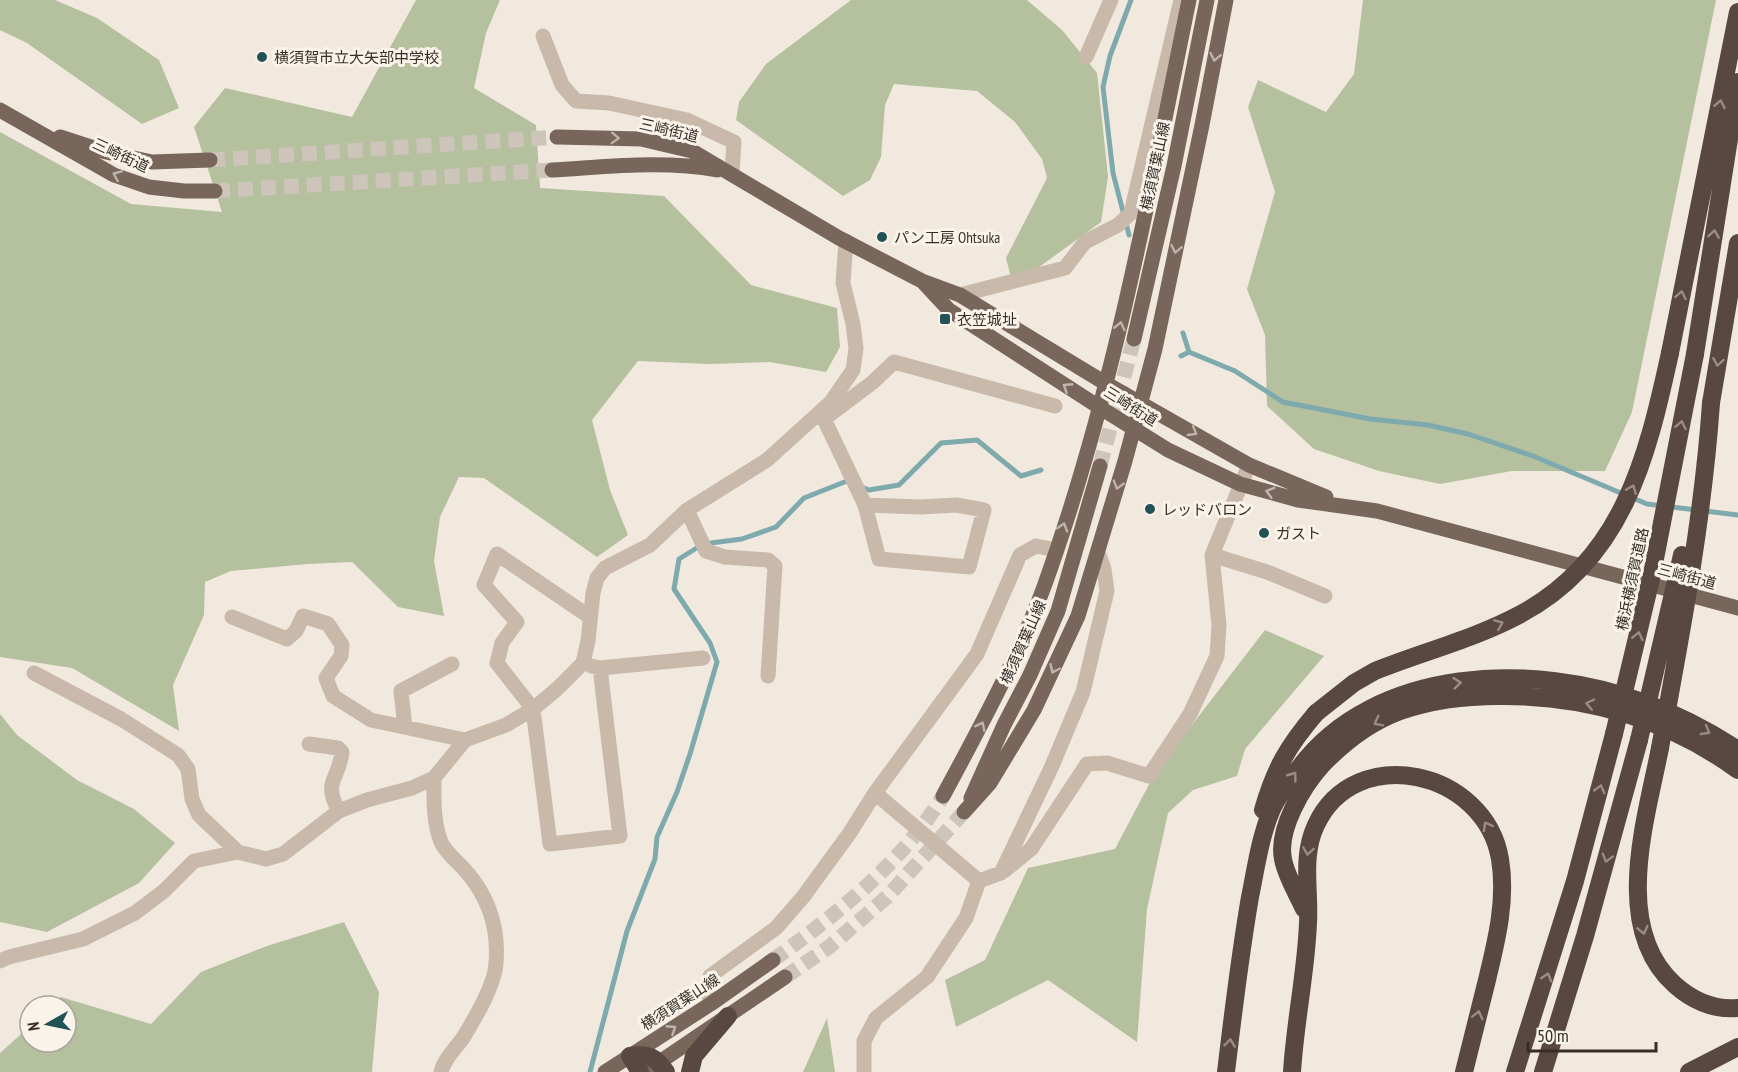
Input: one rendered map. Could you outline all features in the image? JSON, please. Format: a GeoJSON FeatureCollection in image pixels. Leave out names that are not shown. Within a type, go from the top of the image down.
{"type":"FeatureCollection","features":[{"type":"Feature","properties":{"kind":"highway"},"geometry":{"type":"LineString","coordinates":[[1226,1072],[1258,825],[1269,788],[1288,748],[1316,713],[1354,683],[1375,671],[1520,615],[1548,596],[1574,574],[1607,535],[1630,495],[1652,430],[1670,353],[1738,12]]}},
{"type":"Feature","properties":{"kind":"highway","name":"横浜横須賀道路"},"geometry":{"type":"LineString","coordinates":[[1515,1072],[1575,881],[1652,579],[1695,354],[1738,82]]}},
{"type":"Feature","properties":{"kind":"highway"},"geometry":{"type":"LineString","coordinates":[[1543,1072],[1585,936],[1639,740],[1677,581],[1711,403],[1738,243]]}},
{"type":"Feature","properties":{"kind":"highway"},"geometry":{"type":"LineString","coordinates":[[1711,403],[1699,525],[1641,848],[1638,881],[1639,914],[1651,954],[1667,978],[1686,995],[1714,1006],[1738,1008]]}},
{"type":"Feature","properties":{"kind":"highway"},"geometry":{"type":"LineString","coordinates":[[1241,951],[1263,835],[1280,795],[1308,756],[1322,742],[1341,726],[1384,701],[1425,688],[1454,682],[1520,680],[1567,684],[1601,690],[1643,702],[1688,721],[1738,750]]}},
{"type":"Feature","properties":{"kind":"highway"},"geometry":{"type":"LineString","coordinates":[[1308,922],[1283,860],[1282,845],[1287,823],[1306,785],[1338,749],[1371,725],[1400,711],[1432,702],[1482,696],[1572,700],[1641,718],[1705,747],[1738,770]]}},
{"type":"Feature","properties":{"kind":"highway"},"geometry":{"type":"LineString","coordinates":[[1292,1070],[1308,922],[1306,859],[1310,838],[1322,813],[1349,788],[1375,778],[1404,774],[1445,785],[1465,798],[1483,817],[1497,844],[1503,886],[1497,936],[1464,1072]]}},
{"type":"Feature","properties":{"kind":"highway"},"geometry":{"type":"LineString","coordinates":[[690,1072],[694,1056],[728,1016]]}},
{"type":"Feature","properties":{"kind":"highway"},"geometry":{"type":"LineString","coordinates":[[1689,1072],[1738,1047]]}},
{"type":"Feature","properties":{"kind":"highway"},"geometry":{"type":"LineString","coordinates":[[640,1072],[630,1056],[642,1054],[652,1056],[657,1069]]}},
{"type":"Feature","properties":{"kind":"main road"},"geometry":{"type":"LineString","coordinates":[[1056,550],[1105,383],[1148,200],[1189,0]]}},
{"type":"Feature","properties":{"kind":"main road","name":"横須賀葉山線"},"geometry":{"type":"LineString","coordinates":[[1134,339],[1174,166],[1207,0]]}},
{"type":"Feature","properties":{"kind":"main road"},"geometry":{"type":"LineString","coordinates":[[1098,552],[1134,429],[1165,304],[1226,0]]}},
{"type":"Feature","properties":{"kind":"main road","name":"三崎街道"},"geometry":{"type":"LineString","coordinates":[[0,110],[114,175],[149,187],[184,191],[215,191]]}},
{"type":"Feature","properties":{"kind":"main road","name":"三崎街道"},"geometry":{"type":"LineString","coordinates":[[21,122],[106,152],[152,162],[210,160]]}},
{"type":"Feature","properties":{"kind":"main road","name":"三崎街道"},"geometry":{"type":"LineString","coordinates":[[557,136],[641,139],[692,151],[846,241],[922,281],[960,295],[1105,383],[1249,465],[1299,488],[1348,506]]}},
{"type":"Feature","properties":{"kind":"main road"},"geometry":{"type":"LineString","coordinates":[[149,187],[145,175],[152,162]]}},
{"type":"Feature","properties":{"kind":"main road","name":"三崎街道"},"geometry":{"type":"LineString","coordinates":[[552,170],[690,165],[732,173]]}},
{"type":"Feature","properties":{"kind":"main road","name":"三崎街道"},"geometry":{"type":"LineString","coordinates":[[922,281],[950,310],[1099,407],[1168,450],[1240,484],[1298,500],[1348,506],[1411,520],[1738,608]]}},
{"type":"Feature","properties":{"kind":"main road","name":"横須賀葉山線"},"geometry":{"type":"LineString","coordinates":[[1098,552],[1078,616],[1034,710],[990,783],[964,812],[1058,611],[1100,466]]}},
{"type":"Feature","properties":{"kind":"main road","name":"横須賀葉山線"},"geometry":{"type":"LineString","coordinates":[[1004,725],[943,796],[1012,664],[1056,550]]}},
{"type":"Feature","properties":{"kind":"main road","name":"横須賀葉山線"},"geometry":{"type":"LineString","coordinates":[[605,1072],[712,1003],[773,960]]}},
{"type":"Feature","properties":{"kind":"main road"},"geometry":{"type":"LineString","coordinates":[[657,1069],[785,977]]}},
{"type":"Feature","properties":{"kind":"street"},"geometry":{"type":"LineString","coordinates":[[1086,57],[1111,0]]}},
{"type":"Feature","properties":{"kind":"street"},"geometry":{"type":"LineString","coordinates":[[960,295],[1065,268],[1085,242],[1118,225],[1131,213],[1181,0]]}},
{"type":"Feature","properties":{"kind":"street"},"geometry":{"type":"LineString","coordinates":[[543,36],[562,85],[576,101],[609,103],[687,120],[734,142],[732,173]]}},
{"type":"Feature","properties":{"kind":"street"},"geometry":{"type":"LineString","coordinates":[[820,418],[853,370],[856,348],[843,283],[846,241]]}},
{"type":"Feature","properties":{"kind":"street"},"geometry":{"type":"LineString","coordinates":[[0,962],[9,957],[83,939],[135,913],[164,891],[194,861],[238,852],[266,859],[283,854],[339,811],[367,800],[412,788],[434,778],[465,740],[506,725],[533,709],[583,663],[593,593],[597,578],[605,568],[650,545],[687,510],[767,460],[820,418],[873,382],[894,362],[1055,406]]}},
{"type":"Feature","properties":{"kind":"street"},"geometry":{"type":"LineString","coordinates":[[820,418],[865,505],[879,559],[969,567],[984,510],[956,505],[920,507],[865,505]]}},
{"type":"Feature","properties":{"kind":"street"},"geometry":{"type":"LineString","coordinates":[[979,881],[1002,873],[1031,849],[1087,764],[1107,764],[1149,776],[1190,714],[1218,656],[1219,624],[1212,555],[1249,465]]}},
{"type":"Feature","properties":{"kind":"street"},"geometry":{"type":"LineString","coordinates":[[687,510],[706,552],[725,557],[768,560],[775,566],[768,676]]}},
{"type":"Feature","properties":{"kind":"street"},"geometry":{"type":"LineString","coordinates":[[712,1003],[706,989],[710,976],[776,928],[803,897],[849,834],[875,793],[977,654],[1020,555],[1036,546],[1056,550]]}},
{"type":"Feature","properties":{"kind":"street"},"geometry":{"type":"LineString","coordinates":[[1002,873],[1052,766],[1083,692],[1107,591],[1104,569],[1098,552]]}},
{"type":"Feature","properties":{"kind":"street"},"geometry":{"type":"LineString","coordinates":[[590,617],[496,554],[484,585],[517,622],[502,642],[497,663],[533,709],[550,844],[620,836],[600,668]]}},
{"type":"Feature","properties":{"kind":"street"},"geometry":{"type":"LineString","coordinates":[[1212,555],[1268,572],[1325,596]]}},
{"type":"Feature","properties":{"kind":"street"},"geometry":{"type":"LineString","coordinates":[[232,617],[286,639],[296,631],[303,616],[328,624],[342,645],[341,656],[326,678],[333,696],[371,720],[465,740]]}},
{"type":"Feature","properties":{"kind":"street"},"geometry":{"type":"LineString","coordinates":[[583,663],[600,668],[703,658]]}},
{"type":"Feature","properties":{"kind":"street"},"geometry":{"type":"LineString","coordinates":[[405,727],[401,692],[452,664]]}},
{"type":"Feature","properties":{"kind":"street"},"geometry":{"type":"LineString","coordinates":[[34,673],[121,719],[178,755],[188,769],[192,799],[200,815],[238,852]]}},
{"type":"Feature","properties":{"kind":"street"},"geometry":{"type":"LineString","coordinates":[[309,744],[338,748],[342,752],[341,761],[331,785],[330,796],[339,811]]}},
{"type":"Feature","properties":{"kind":"street"},"geometry":{"type":"LineString","coordinates":[[434,778],[434,805],[441,843],[484,894],[491,909],[496,948],[496,964],[490,985],[463,1038],[444,1062],[440,1072]]}},
{"type":"Feature","properties":{"kind":"street"},"geometry":{"type":"LineString","coordinates":[[875,793],[979,881]]}},
{"type":"Feature","properties":{"kind":"street"},"geometry":{"type":"LineString","coordinates":[[864,1072],[864,1041],[876,1018],[927,976],[966,918],[979,881]]}},
{"type":"Feature","properties":{"kind":"green space"},"geometry":{"type":"Polygon","coordinates":[[[0,0],[55,0],[97,18],[159,60],[179,108],[142,124],[27,43],[0,30],[0,0]]]}},
{"type":"Feature","properties":{"kind":"green space"},"geometry":{"type":"Polygon","coordinates":[[[416,0],[500,0],[486,33],[474,88],[536,125],[540,188],[664,196],[751,285],[837,308],[840,347],[826,372],[770,362],[710,364],[638,361],[592,420],[610,490],[628,535],[597,557],[484,478],[459,477],[440,517],[434,561],[444,616],[398,607],[352,562],[231,571],[205,582],[204,615],[173,685],[179,731],[72,668],[0,657],[0,132],[131,204],[222,212],[194,127],[225,88],[352,117],[416,0]]]}},
{"type":"Feature","properties":{"kind":"green space"},"geometry":{"type":"Polygon","coordinates":[[[851,0],[1027,0],[1062,30],[1097,73],[1108,177],[1101,222],[1020,281],[1010,274],[1006,258],[1047,178],[1042,159],[1015,122],[977,91],[894,84],[885,105],[881,157],[870,180],[843,196],[736,120],[739,102],[766,64],[851,0]]]}},
{"type":"Feature","properties":{"kind":"green space"},"geometry":{"type":"Polygon","coordinates":[[[1363,0],[1716,0],[1632,412],[1605,471],[1512,471],[1440,484],[1379,471],[1314,449],[1267,406],[1265,335],[1247,289],[1275,192],[1248,107],[1258,80],[1326,112],[1354,74],[1363,0]]]}},
{"type":"Feature","properties":{"kind":"green space"},"geometry":{"type":"Polygon","coordinates":[[[1265,630],[1324,656],[1245,749],[1237,776],[1193,790],[1168,813],[1147,909],[1137,1042],[1048,980],[956,1027],[945,980],[985,960],[1028,868],[1115,849],[1155,773],[1265,630]]]}},
{"type":"Feature","properties":{"kind":"green space"},"geometry":{"type":"Polygon","coordinates":[[[0,714],[17,735],[77,780],[134,809],[175,843],[139,883],[47,932],[0,922],[0,714]]]}},
{"type":"Feature","properties":{"kind":"green space"},"geometry":{"type":"Polygon","coordinates":[[[344,922],[379,992],[372,1072],[0,1072],[0,1053],[18,1037],[18,1054],[78,1054],[78,1002],[151,1024],[201,972],[267,946],[344,922]]]}},
{"type":"Feature","properties":{"kind":"green space"},"geometry":{"type":"Polygon","coordinates":[[[827,1018],[835,1072],[803,1072],[827,1018]]]}},
{"type":"Feature","properties":{"kind":"waterway"},"geometry":{"type":"LineString","coordinates":[[1129,235],[1113,173],[1103,87],[1110,56],[1131,0]]}},
{"type":"Feature","properties":{"kind":"waterway"},"geometry":{"type":"LineString","coordinates":[[1183,333],[1189,352]]}},
{"type":"Feature","properties":{"kind":"waterway"},"geometry":{"type":"LineString","coordinates":[[1189,352],[1235,371],[1283,402],[1370,419],[1428,425],[1468,434],[1533,456],[1647,504],[1738,515]]}},
{"type":"Feature","properties":{"kind":"waterway"},"geometry":{"type":"LineString","coordinates":[[1181,356],[1189,352]]}},
{"type":"Feature","properties":{"kind":"waterway"},"geometry":{"type":"LineString","coordinates":[[859,486],[869,490],[899,485],[941,443],[977,440],[1021,476],[1041,470]]}},
{"type":"Feature","properties":{"kind":"waterway"},"geometry":{"type":"LineString","coordinates":[[590,1072],[627,931],[655,859],[657,837],[677,792],[717,662],[710,643],[674,589],[679,559],[703,544],[742,539],[776,527],[804,498],[847,481],[850,482]]}},
{"type":"Feature","properties":{"kind":"tunnel"},"geometry":{"type":"LineString","coordinates":[[210,160],[557,137]]}},
{"type":"Feature","properties":{"kind":"tunnel"},"geometry":{"type":"LineString","coordinates":[[215,191],[552,170]]}},
{"type":"Feature","properties":{"kind":"tunnel"},"geometry":{"type":"LineString","coordinates":[[1100,466],[1134,339]]}},
{"type":"Feature","properties":{"kind":"tunnel"},"geometry":{"type":"LineString","coordinates":[[773,960],[821,925],[888,866],[908,844],[943,796]]}},
{"type":"Feature","properties":{"kind":"tunnel"},"geometry":{"type":"LineString","coordinates":[[785,977],[829,947],[887,897],[964,812]]}},
{"type":"Feature","properties":{"kind":"place","name":"横須賀市立大矢部中学校"},"geometry":{"type":"Point","coordinates":[262,57]}},
{"type":"Feature","properties":{"kind":"place","name":"パン工房 Ohtsuka"},"geometry":{"type":"Point","coordinates":[882,237]}},
{"type":"Feature","properties":{"kind":"place","name":"衣笠城址"},"geometry":{"type":"Point","coordinates":[945,319]}},
{"type":"Feature","properties":{"kind":"place","name":"レッドバロン"},"geometry":{"type":"Point","coordinates":[1150,509]}},
{"type":"Feature","properties":{"kind":"place","name":"ガスト"},"geometry":{"type":"Point","coordinates":[1264,533]}}]}
